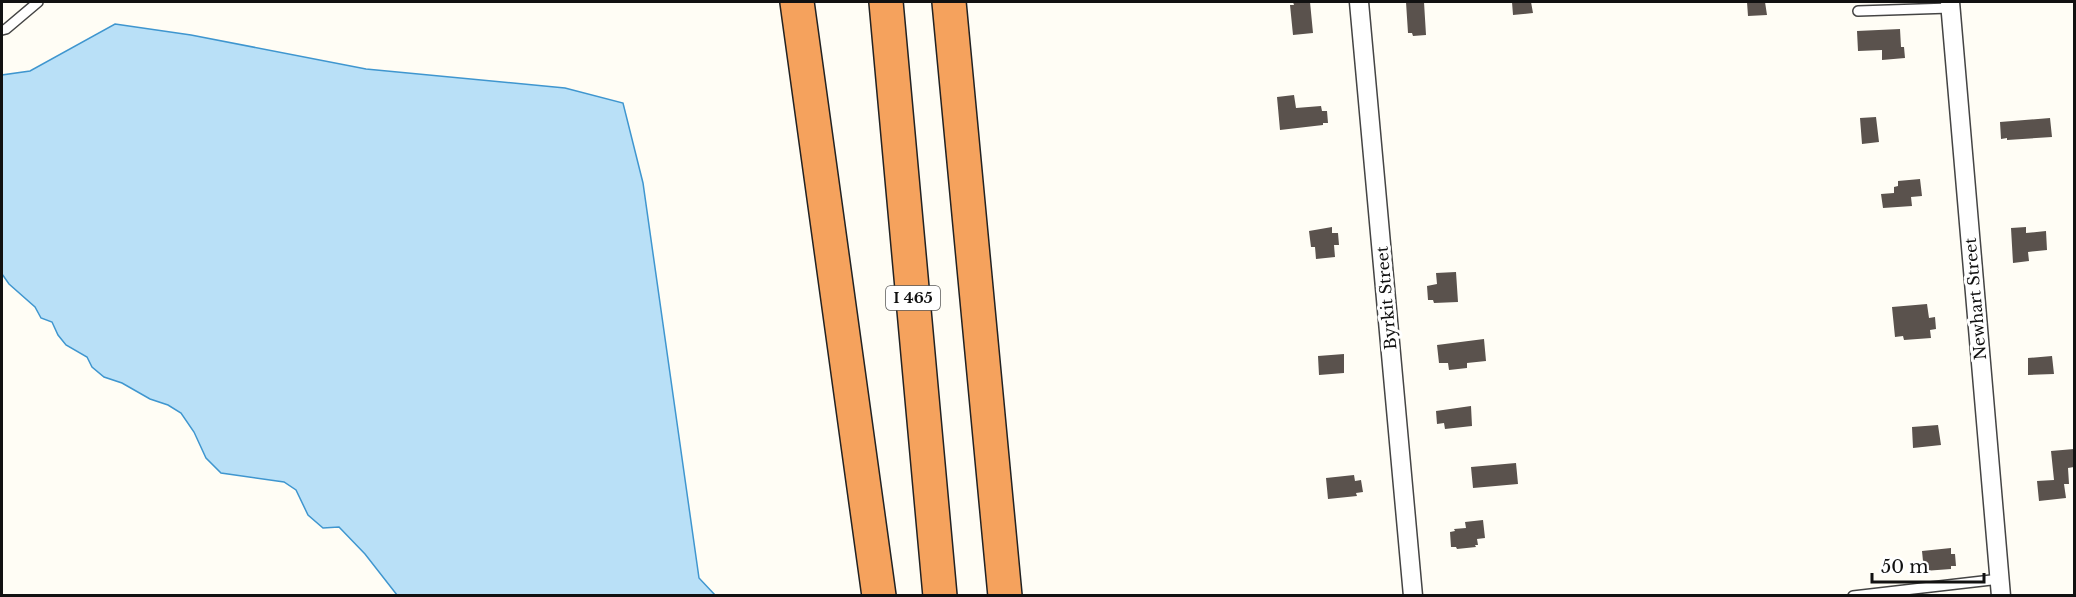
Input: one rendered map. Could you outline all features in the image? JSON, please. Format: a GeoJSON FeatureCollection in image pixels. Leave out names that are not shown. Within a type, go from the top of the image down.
{"type":"FeatureCollection","features":[{"type":"Feature","properties":{"kind":"highway"},"geometry":{"type":"LineString","coordinates":[[797,2],[879,596]]}},
{"type":"Feature","properties":{"kind":"highway","name":"I 465"},"geometry":{"type":"LineString","coordinates":[[886,2],[940,596]]}},
{"type":"Feature","properties":{"kind":"highway"},"geometry":{"type":"LineString","coordinates":[[949,2],[1005,596]]}},
{"type":"Feature","properties":{"kind":"highway"},"geometry":{"type":"LineString","coordinates":[[961,2],[972,259]]}},
{"type":"Feature","properties":{"kind":"street","name":"Byrkit Street"},"geometry":{"type":"LineString","coordinates":[[1359,2],[1413,596]]}},
{"type":"Feature","properties":{"kind":"street","name":"Newhart Street"},"geometry":{"type":"LineString","coordinates":[[1950,5],[2000,587]]}},
{"type":"Feature","properties":{"kind":"lane"},"geometry":{"type":"LineString","coordinates":[[2,30],[38,2]]}},
{"type":"Feature","properties":{"kind":"lane"},"geometry":{"type":"LineString","coordinates":[[1858,11],[1950,5]]}},
{"type":"Feature","properties":{"kind":"lane"},"geometry":{"type":"LineString","coordinates":[[1853,596],[2000,587]]}},
{"type":"Feature","properties":{"kind":"water"},"geometry":{"type":"Polygon","coordinates":[[[115,24],[191,35],[366,69],[565,88],[623,103],[643,183],[699,578],[715,595],[397,595],[365,554],[339,527],[323,528],[308,515],[296,490],[284,482],[221,473],[206,458],[194,432],[181,413],[122,383],[104,377],[92,367],[87,357],[66,345],[52,322],[41,318],[35,307],[9,284],[2,274],[2,75],[30,71],[115,24]]]}},
{"type":"Feature","properties":{"kind":"building"},"geometry":{"type":"Polygon","coordinates":[[[1293,2],[1310,2],[1313,33],[1293,35],[1290,5],[1294,5],[1293,2]]]}},
{"type":"Feature","properties":{"kind":"building"},"geometry":{"type":"Polygon","coordinates":[[[1406,2],[1424,2],[1426,35],[1413,36],[1412,33],[1408,33],[1406,2]]]}},
{"type":"Feature","properties":{"kind":"building"},"geometry":{"type":"Polygon","coordinates":[[[1512,2],[1531,2],[1533,13],[1513,15],[1512,2]]]}},
{"type":"Feature","properties":{"kind":"building"},"geometry":{"type":"Polygon","coordinates":[[[1747,2],[1765,2],[1767,15],[1748,16],[1747,2]]]}},
{"type":"Feature","properties":{"kind":"building"},"geometry":{"type":"Polygon","coordinates":[[[1900,29],[1901,47],[1904,47],[1905,58],[1882,60],[1882,50],[1858,51],[1857,31],[1900,29]]]}},
{"type":"Feature","properties":{"kind":"building"},"geometry":{"type":"Polygon","coordinates":[[[1294,95],[1296,108],[1321,106],[1322,111],[1327,111],[1328,123],[1280,130],[1277,97],[1294,95]]]}},
{"type":"Feature","properties":{"kind":"building"},"geometry":{"type":"Polygon","coordinates":[[[1876,117],[1879,142],[1862,144],[1860,118],[1876,117]]]}},
{"type":"Feature","properties":{"kind":"building"},"geometry":{"type":"Polygon","coordinates":[[[2050,118],[2052,137],[2001,139],[2000,122],[2050,118]]]}},
{"type":"Feature","properties":{"kind":"building"},"geometry":{"type":"Polygon","coordinates":[[[1920,179],[1922,196],[1911,197],[1912,206],[1883,208],[1881,194],[1894,193],[1894,187],[1898,186],[1898,181],[1920,179]]]}},
{"type":"Feature","properties":{"kind":"building"},"geometry":{"type":"Polygon","coordinates":[[[1332,227],[1332,233],[1338,233],[1339,245],[1334,245],[1335,257],[1316,259],[1315,247],[1311,247],[1309,231],[1332,227]]]}},
{"type":"Feature","properties":{"kind":"building"},"geometry":{"type":"Polygon","coordinates":[[[2026,227],[2026,233],[2046,231],[2047,250],[2028,252],[2029,261],[2013,263],[2011,228],[2026,227]]]}},
{"type":"Feature","properties":{"kind":"building"},"geometry":{"type":"Polygon","coordinates":[[[1456,272],[1458,302],[1434,303],[1433,300],[1428,300],[1427,286],[1437,284],[1436,273],[1456,272]]]}},
{"type":"Feature","properties":{"kind":"building"},"geometry":{"type":"Polygon","coordinates":[[[1927,304],[1929,318],[1935,317],[1936,329],[1930,330],[1931,338],[1904,340],[1903,336],[1895,337],[1892,307],[1927,304]]]}},
{"type":"Feature","properties":{"kind":"building"},"geometry":{"type":"Polygon","coordinates":[[[1484,339],[1486,361],[1467,363],[1467,368],[1449,370],[1448,363],[1439,363],[1437,345],[1484,339]]]}},
{"type":"Feature","properties":{"kind":"building"},"geometry":{"type":"Polygon","coordinates":[[[1344,354],[1344,373],[1319,375],[1318,356],[1344,354]]]}},
{"type":"Feature","properties":{"kind":"building"},"geometry":{"type":"Polygon","coordinates":[[[2052,356],[2054,374],[2028,375],[2028,358],[2052,356]]]}},
{"type":"Feature","properties":{"kind":"building"},"geometry":{"type":"Polygon","coordinates":[[[1471,406],[1472,426],[1445,429],[1444,423],[1437,424],[1436,411],[1471,406]]]}},
{"type":"Feature","properties":{"kind":"building"},"geometry":{"type":"Polygon","coordinates":[[[1938,425],[1941,445],[1913,448],[1912,427],[1938,425]]]}},
{"type":"Feature","properties":{"kind":"building"},"geometry":{"type":"Polygon","coordinates":[[[2074,449],[2074,467],[2068,468],[2069,484],[2064,484],[2066,498],[2039,501],[2037,481],[2054,480],[2051,451],[2074,449]]]}},
{"type":"Feature","properties":{"kind":"building"},"geometry":{"type":"Polygon","coordinates":[[[1516,463],[1518,484],[1473,488],[1471,467],[1516,463]]]}},
{"type":"Feature","properties":{"kind":"building"},"geometry":{"type":"Polygon","coordinates":[[[1354,475],[1355,481],[1361,480],[1363,492],[1356,493],[1357,496],[1328,499],[1326,478],[1354,475]]]}},
{"type":"Feature","properties":{"kind":"building"},"geometry":{"type":"Polygon","coordinates":[[[1483,520],[1485,538],[1477,539],[1476,547],[1457,549],[1451,547],[1450,532],[1455,531],[1454,529],[1466,528],[1465,522],[1483,520]]]}},
{"type":"Feature","properties":{"kind":"building"},"geometry":{"type":"Polygon","coordinates":[[[1951,548],[1951,554],[1955,554],[1956,566],[1951,566],[1951,569],[1924,571],[1922,551],[1951,548]]]}}]}
